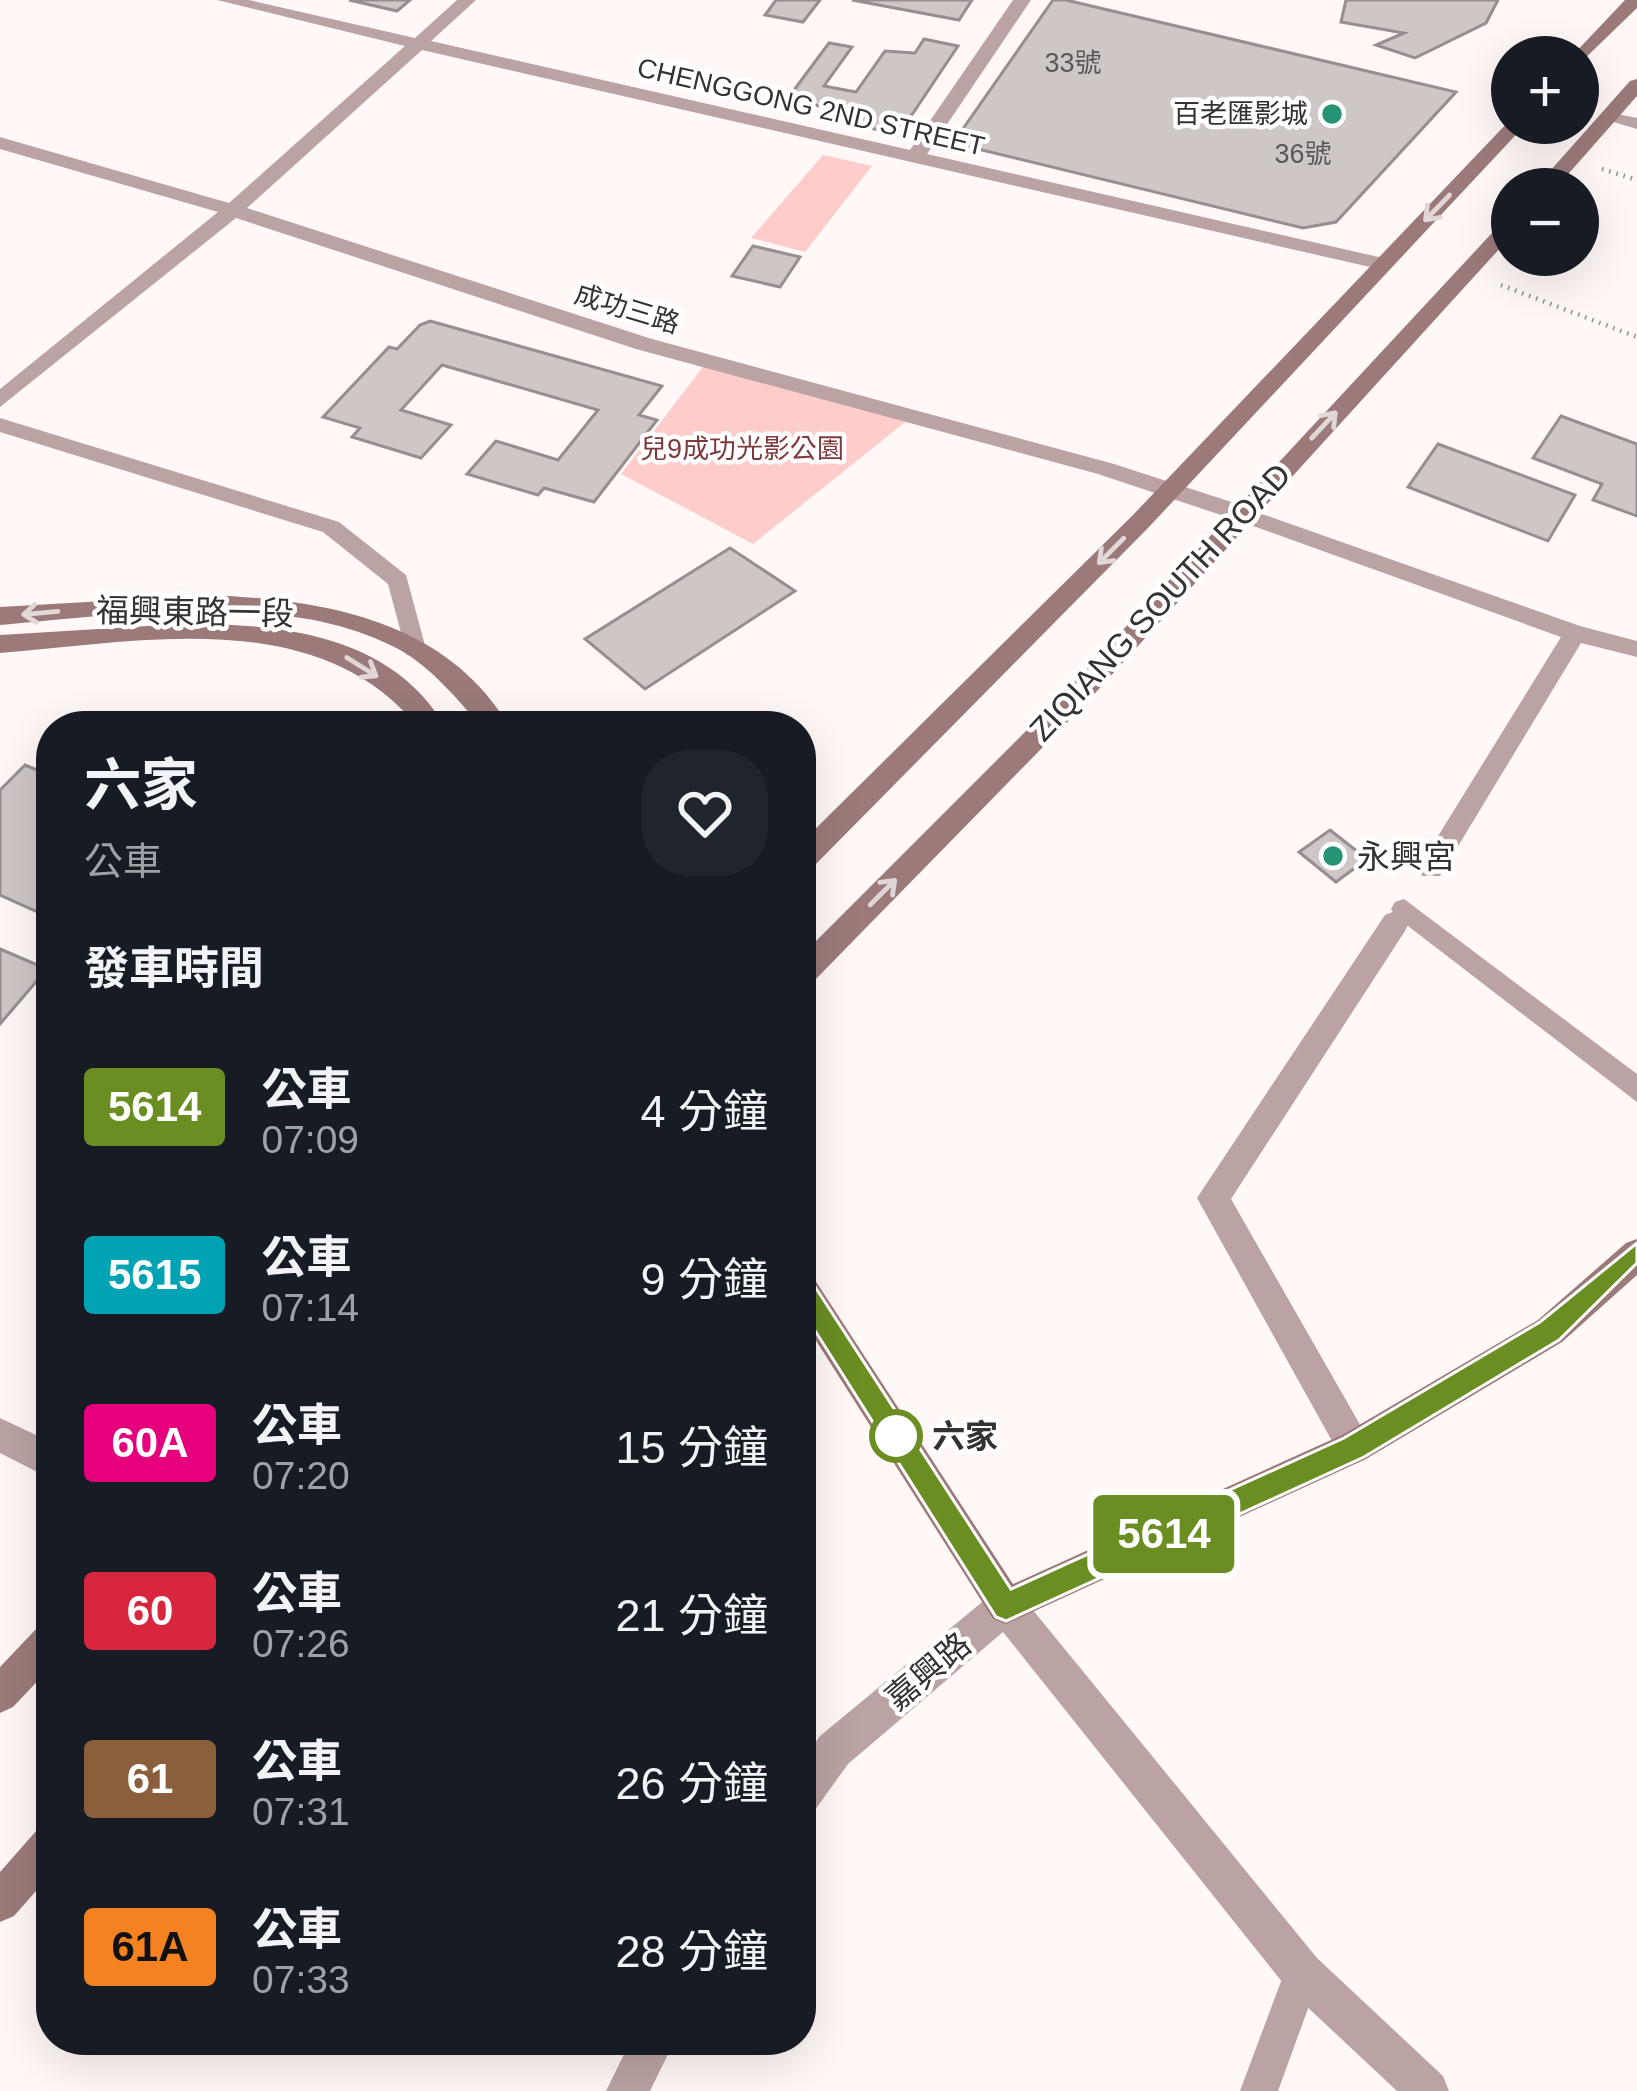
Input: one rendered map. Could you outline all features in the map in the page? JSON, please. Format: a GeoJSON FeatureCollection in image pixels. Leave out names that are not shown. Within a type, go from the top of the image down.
{"type":"FeatureCollection","features":[{"type":"Feature","properties":{"kind":"main road"},"geometry":{"type":"LineString","coordinates":[[1599,38],[1635,0]]}},
{"type":"Feature","properties":{"kind":"main road"},"geometry":{"type":"LineString","coordinates":[[1564,168],[1637,86]]}},
{"type":"Feature","properties":{"kind":"main road","name":"ZIQIANG SOUTH ROAD"},"geometry":{"type":"LineString","coordinates":[[816,846],[1169,490],[1498,144]]}},
{"type":"Feature","properties":{"kind":"main road","name":"ZIQIANG SOUTH ROAD"},"geometry":{"type":"LineString","coordinates":[[816,960],[1078,695],[1491,245]]}},
{"type":"Feature","properties":{"kind":"main road","name":"福興東路一段"},"geometry":{"type":"LineString","coordinates":[[0,616],[131,605],[255,607],[345,619],[416,649],[459,684],[483,711]]}},
{"type":"Feature","properties":{"kind":"main road","name":"福興東路一段"},"geometry":{"type":"LineString","coordinates":[[0,644],[184,635],[289,637],[352,658],[421,711]]}},
{"type":"Feature","properties":{"kind":"main road","name":"嘉興路"},"geometry":{"type":"LineString","coordinates":[[1006,1606],[1354,1447],[1550,1331],[1637,1255]]}},
{"type":"Feature","properties":{"kind":"main road"},"geometry":{"type":"LineString","coordinates":[[816,1311],[1006,1606]]}},
{"type":"Feature","properties":{"kind":"main road"},"geometry":{"type":"LineString","coordinates":[[0,1694],[36,1656]]}},
{"type":"Feature","properties":{"kind":"main road"},"geometry":{"type":"LineString","coordinates":[[0,1901],[36,1861]]}},
{"type":"Feature","properties":{"kind":"street","name":"CHENGGONG 2ND STREET"},"geometry":{"type":"LineString","coordinates":[[226,0],[1383,264]]}},
{"type":"Feature","properties":{"kind":"street"},"geometry":{"type":"LineString","coordinates":[[0,400],[233,210],[467,0]]}},
{"type":"Feature","properties":{"kind":"street"},"geometry":{"type":"LineString","coordinates":[[915,158],[1022,0]]}},
{"type":"Feature","properties":{"kind":"street","name":"成功三路"},"geometry":{"type":"LineString","coordinates":[[0,143],[233,210],[644,344],[1242,514]]}},
{"type":"Feature","properties":{"kind":"street"},"geometry":{"type":"LineString","coordinates":[[1354,1447],[1213,1198],[1400,916]]}},
{"type":"Feature","properties":{"kind":"street"},"geometry":{"type":"LineString","coordinates":[[0,1435],[36,1453]]}},
{"type":"Feature","properties":{"kind":"street"},"geometry":{"type":"LineString","coordinates":[[1006,1606],[1302,1973],[1428,2091]]}},
{"type":"Feature","properties":{"kind":"street","name":"嘉興路"},"geometry":{"type":"LineString","coordinates":[[816,1775],[834,1750],[1006,1606]]}},
{"type":"Feature","properties":{"kind":"street"},"geometry":{"type":"LineString","coordinates":[[627,2091],[646,2055]]}},
{"type":"Feature","properties":{"kind":"lane"},"geometry":{"type":"LineString","coordinates":[[1612,116],[1637,124]]}},
{"type":"Feature","properties":{"kind":"lane"},"geometry":{"type":"LineString","coordinates":[[0,425],[331,527],[398,580],[416,649]]}},
{"type":"Feature","properties":{"kind":"lane"},"geometry":{"type":"LineString","coordinates":[[1242,514],[1575,633],[1637,649]]}},
{"type":"Feature","properties":{"kind":"lane"},"geometry":{"type":"LineString","coordinates":[[1431,868],[1575,633]]}},
{"type":"Feature","properties":{"kind":"lane"},"geometry":{"type":"LineString","coordinates":[[1400,916],[1637,1090]]}},
{"type":"Feature","properties":{"kind":"lane"},"geometry":{"type":"LineString","coordinates":[[1259,2091],[1302,1973]]}},
{"type":"Feature","properties":{"kind":"path"},"geometry":{"type":"LineString","coordinates":[[1465,272],[1637,337]]}},
{"type":"Feature","properties":{"kind":"green space"},"geometry":{"type":"Polygon","coordinates":[[[823,155],[872,166],[805,252],[751,238],[823,155]]]}},
{"type":"Feature","properties":{"kind":"green space","name":"兒9成功光影公園"},"geometry":{"type":"Polygon","coordinates":[[[709,359],[914,415],[753,544],[621,474],[709,359]]]}},
{"type":"Feature","properties":{"kind":"building"},"geometry":{"type":"Polygon","coordinates":[[[349,0],[410,0],[397,11],[349,0]]]}},
{"type":"Feature","properties":{"kind":"building"},"geometry":{"type":"Polygon","coordinates":[[[776,0],[820,0],[803,22],[765,15],[776,0]]]}},
{"type":"Feature","properties":{"kind":"building"},"geometry":{"type":"Polygon","coordinates":[[[852,0],[972,0],[959,20],[852,0]]]}},
{"type":"Feature","properties":{"kind":"building"},"geometry":{"type":"Polygon","coordinates":[[[1053,0],[1456,92],[1336,222],[1303,228],[953,143],[1053,0]]]}},
{"type":"Feature","properties":{"kind":"building"},"geometry":{"type":"Polygon","coordinates":[[[1346,0],[1498,0],[1486,23],[1415,58],[1376,45],[1404,33],[1341,22],[1346,0]]]}},
{"type":"Feature","properties":{"kind":"building"},"geometry":{"type":"Polygon","coordinates":[[[924,39],[958,46],[899,134],[837,121],[844,111],[810,104],[806,110],[785,102],[829,43],[852,47],[824,86],[856,92],[885,51],[915,53],[924,39]]]}},
{"type":"Feature","properties":{"kind":"building"},"geometry":{"type":"Polygon","coordinates":[[[753,246],[800,257],[780,287],[732,276],[753,246]]]}},
{"type":"Feature","properties":{"kind":"building"},"geometry":{"type":"Polygon","coordinates":[[[430,321],[662,386],[639,415],[657,420],[594,502],[544,488],[538,495],[467,474],[496,441],[558,460],[598,410],[442,365],[401,410],[451,425],[421,458],[352,437],[360,428],[323,417],[389,347],[397,349],[430,321]]]}},
{"type":"Feature","properties":{"kind":"building"},"geometry":{"type":"Polygon","coordinates":[[[1561,416],[1637,444],[1637,516],[1593,500],[1602,484],[1533,458],[1561,416]]]}},
{"type":"Feature","properties":{"kind":"building"},"geometry":{"type":"Polygon","coordinates":[[[1438,444],[1575,495],[1548,541],[1408,487],[1438,444]]]}},
{"type":"Feature","properties":{"kind":"building"},"geometry":{"type":"Polygon","coordinates":[[[730,548],[795,591],[645,689],[585,639],[730,548]]]}},
{"type":"Feature","properties":{"kind":"building"},"geometry":{"type":"Polygon","coordinates":[[[25,765],[36,770],[36,911],[0,895],[0,790],[25,765]]]}},
{"type":"Feature","properties":{"kind":"building","name":"永興宮"},"geometry":{"type":"Polygon","coordinates":[[[1330,830],[1367,859],[1336,882],[1299,852],[1330,830]]]}},
{"type":"Feature","properties":{"kind":"building"},"geometry":{"type":"Polygon","coordinates":[[[0,949],[36,964],[36,982],[0,1024],[0,949]]]}},
{"type":"Feature","properties":{"kind":"bus line","name":"5614"},"geometry":{"type":"LineString","coordinates":[[816,1311],[1006,1606],[1354,1447],[1550,1331],[1637,1254]]}},
{"type":"Feature","properties":{"kind":"place","name":"百老匯影城"},"geometry":{"type":"Point","coordinates":[1332,114]}},
{"type":"Feature","properties":{"kind":"place","name":"永興宮"},"geometry":{"type":"Point","coordinates":[1333,856]}},
{"type":"Feature","properties":{"kind":"place","name":"六家"},"geometry":{"type":"Point","coordinates":[896,1436]}}]}
